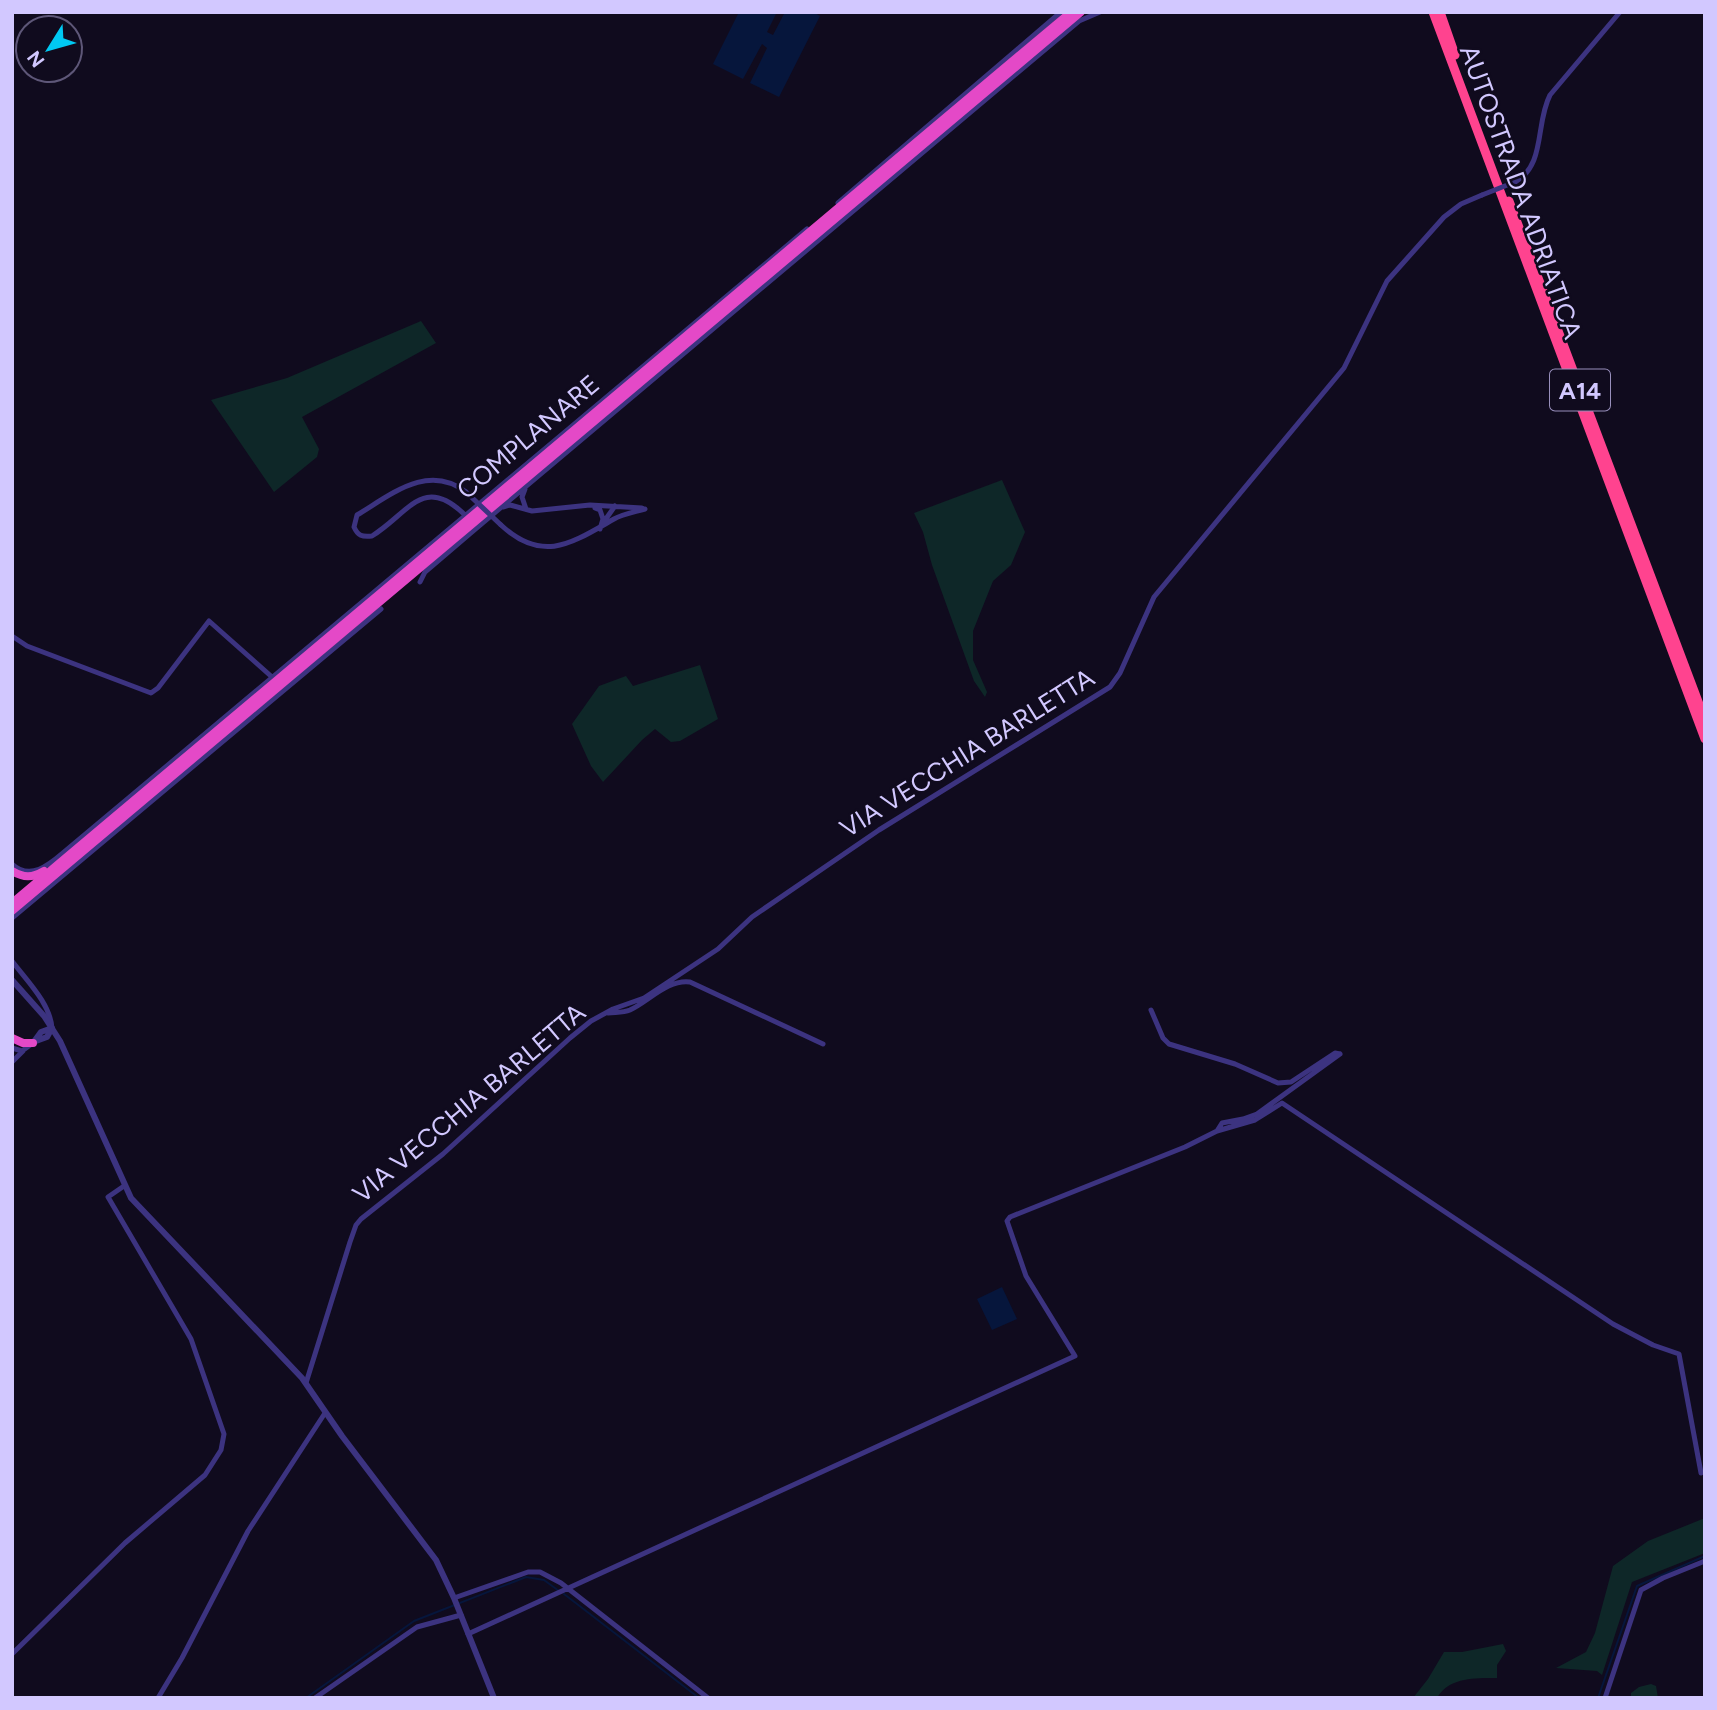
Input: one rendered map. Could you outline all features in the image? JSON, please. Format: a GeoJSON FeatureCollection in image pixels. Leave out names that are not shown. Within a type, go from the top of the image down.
{"type":"FeatureCollection","features":[{"type":"Feature","properties":{"kind":"highway","name":"A14"},"geometry":{"type":"LineString","coordinates":[[1425,12],[1488,162]]}},
{"type":"Feature","properties":{"kind":"highway","name":"AUTOSTRADA ADRIATICA"},"geometry":{"type":"LineString","coordinates":[[1433,12],[1705,739]]}},
{"type":"Feature","properties":{"kind":"highway","name":"AUTOSTRADA ADRIATICA"},"geometry":{"type":"LineString","coordinates":[[1440,12],[1705,720]]}},
{"type":"Feature","properties":{"kind":"highway"},"geometry":{"type":"LineString","coordinates":[[12,903],[1072,14]]}},
{"type":"Feature","properties":{"kind":"highway"},"geometry":{"type":"LineString","coordinates":[[12,911],[1072,14]]}},
{"type":"Feature","properties":{"kind":"highway"},"geometry":{"type":"LineString","coordinates":[[12,871],[23,877],[34,877],[75,850]]}},
{"type":"Feature","properties":{"kind":"highway"},"geometry":{"type":"LineString","coordinates":[[12,1038],[31,1045]]}},
{"type":"Feature","properties":{"kind":"street","name":"COMPLANARE"},"geometry":{"type":"LineString","coordinates":[[419,582],[425,572],[512,497],[1079,21],[1100,12]]}},
{"type":"Feature","properties":{"kind":"street","name":"VIA VECCHIA BARLETTA"},"geometry":{"type":"LineString","coordinates":[[306,1382],[356,1225],[443,1154],[570,1038],[605,1013],[644,998],[718,948],[738,929],[879,830],[1111,687],[1154,597],[1340,373],[1359,341],[1387,281],[1444,217],[1461,204],[1515,182],[1527,174],[1533,167],[1543,111],[1550,95],[1620,12]]}},
{"type":"Feature","properties":{"kind":"street","name":"COMPLANARE"},"geometry":{"type":"LineString","coordinates":[[12,864],[25,871],[37,871],[45,867],[811,226],[1072,14]]}},
{"type":"Feature","properties":{"kind":"street"},"geometry":{"type":"LineString","coordinates":[[465,515],[448,501],[428,495],[372,536],[363,537],[354,527],[357,515],[421,481],[433,478],[447,481],[466,492],[522,541],[547,547],[564,545],[615,519],[645,509],[590,505],[542,511],[510,505],[498,509]]}},
{"type":"Feature","properties":{"kind":"street"},"geometry":{"type":"LineString","coordinates":[[526,486],[522,497],[526,509]]}},
{"type":"Feature","properties":{"kind":"street"},"geometry":{"type":"LineString","coordinates":[[512,497],[526,509]]}},
{"type":"Feature","properties":{"kind":"street"},"geometry":{"type":"LineString","coordinates":[[590,505],[600,510],[603,519],[600,529]]}},
{"type":"Feature","properties":{"kind":"street"},"geometry":{"type":"LineString","coordinates":[[600,529],[615,506]]}},
{"type":"Feature","properties":{"kind":"street"},"geometry":{"type":"LineString","coordinates":[[615,506],[618,512],[615,519]]}},
{"type":"Feature","properties":{"kind":"street"},"geometry":{"type":"LineString","coordinates":[[12,918],[381,608]]}},
{"type":"Feature","properties":{"kind":"street"},"geometry":{"type":"LineString","coordinates":[[12,636],[27,646],[151,693],[158,688],[209,621],[272,677]]}},
{"type":"Feature","properties":{"kind":"street"},"geometry":{"type":"LineString","coordinates":[[12,961],[46,1007],[52,1028]]}},
{"type":"Feature","properties":{"kind":"street"},"geometry":{"type":"LineString","coordinates":[[12,980],[44,1016],[60,1041],[124,1186],[141,1211],[306,1382],[325,1413],[436,1560],[494,1698]]}},
{"type":"Feature","properties":{"kind":"street"},"geometry":{"type":"LineString","coordinates":[[605,1013],[627,1011],[668,986],[684,981],[823,1044]]}},
{"type":"Feature","properties":{"kind":"street"},"geometry":{"type":"LineString","coordinates":[[1151,1010],[1163,1038],[1169,1044],[1235,1064],[1278,1083],[1291,1082],[1339,1053],[1337,1058],[1251,1117],[1222,1123],[1217,1131]]}},
{"type":"Feature","properties":{"kind":"street"},"geometry":{"type":"LineString","coordinates":[[44,1016],[44,1034]]}},
{"type":"Feature","properties":{"kind":"street"},"geometry":{"type":"LineString","coordinates":[[12,1062],[52,1028]]}},
{"type":"Feature","properties":{"kind":"street"},"geometry":{"type":"LineString","coordinates":[[44,1034],[60,1041]]}},
{"type":"Feature","properties":{"kind":"street"},"geometry":{"type":"LineString","coordinates":[[12,1048],[17,1051],[31,1045]]}},
{"type":"Feature","properties":{"kind":"street"},"geometry":{"type":"LineString","coordinates":[[468,1634],[1075,1356],[1026,1276],[1008,1219],[1016,1213],[1185,1147],[1217,1131],[1255,1120],[1278,1104],[1283,1104],[1613,1324],[1653,1345],[1679,1354],[1701,1473]]}},
{"type":"Feature","properties":{"kind":"street"},"geometry":{"type":"LineString","coordinates":[[12,1654],[125,1543],[205,1475],[221,1450],[224,1434],[191,1339],[108,1197],[124,1186]]}},
{"type":"Feature","properties":{"kind":"street"},"geometry":{"type":"LineString","coordinates":[[158,1698],[182,1658],[248,1531],[325,1413]]}},
{"type":"Feature","properties":{"kind":"street"},"geometry":{"type":"LineString","coordinates":[[1605,1698],[1641,1590],[1705,1561]]}},
{"type":"Feature","properties":{"kind":"street"},"geometry":{"type":"LineString","coordinates":[[315,1698],[417,1628],[528,1572],[540,1572],[708,1698]]}},
{"type":"Feature","properties":{"kind":"green space"},"geometry":{"type":"Polygon","coordinates":[[[421,321],[436,343],[302,417],[319,449],[317,457],[274,492],[211,400],[287,378],[421,321]]]}},
{"type":"Feature","properties":{"kind":"green space"},"geometry":{"type":"Polygon","coordinates":[[[1002,480],[1025,532],[1011,565],[993,581],[973,631],[973,660],[987,692],[985,697],[974,681],[914,513],[1002,480]]]}},
{"type":"Feature","properties":{"kind":"green space"},"geometry":{"type":"Polygon","coordinates":[[[700,665],[718,719],[680,741],[671,742],[655,729],[603,782],[591,766],[572,724],[599,686],[626,676],[633,686],[700,665]]]}},
{"type":"Feature","properties":{"kind":"green space"},"geometry":{"type":"Polygon","coordinates":[[[1705,1518],[1705,1553],[1632,1582],[1602,1675],[1597,1671],[1556,1668],[1586,1652],[1595,1633],[1613,1566],[1648,1541],[1705,1518]]]}},
{"type":"Feature","properties":{"kind":"green space"},"geometry":{"type":"Polygon","coordinates":[[[1503,1644],[1506,1651],[1497,1665],[1497,1678],[1463,1680],[1448,1686],[1437,1698],[1413,1698],[1444,1652],[1462,1652],[1503,1644]]]}},
{"type":"Feature","properties":{"kind":"green space"},"geometry":{"type":"Polygon","coordinates":[[[1651,1684],[1656,1686],[1658,1698],[1631,1698],[1631,1693],[1639,1687],[1651,1684]]]}},
{"type":"Feature","properties":{"kind":"water"},"geometry":{"type":"Polygon","coordinates":[[[739,12],[777,12],[767,32],[773,35],[785,12],[813,12],[820,16],[779,97],[750,83],[767,48],[762,44],[743,79],[713,64],[739,12]]]}},
{"type":"Feature","properties":{"kind":"water"},"geometry":{"type":"Polygon","coordinates":[[[1002,1287],[1017,1319],[992,1330],[977,1299],[1002,1287]]]}},
{"type":"Feature","properties":{"kind":"waterway"},"geometry":{"type":"LineString","coordinates":[[1598,1698],[1637,1586],[1705,1556]]}},
{"type":"Feature","properties":{"kind":"waterway"},"geometry":{"type":"LineString","coordinates":[[306,1698],[414,1621],[526,1577],[544,1580],[559,1591]]}},
{"type":"Feature","properties":{"kind":"waterway"},"geometry":{"type":"LineString","coordinates":[[564,1594],[699,1698]]}}]}
